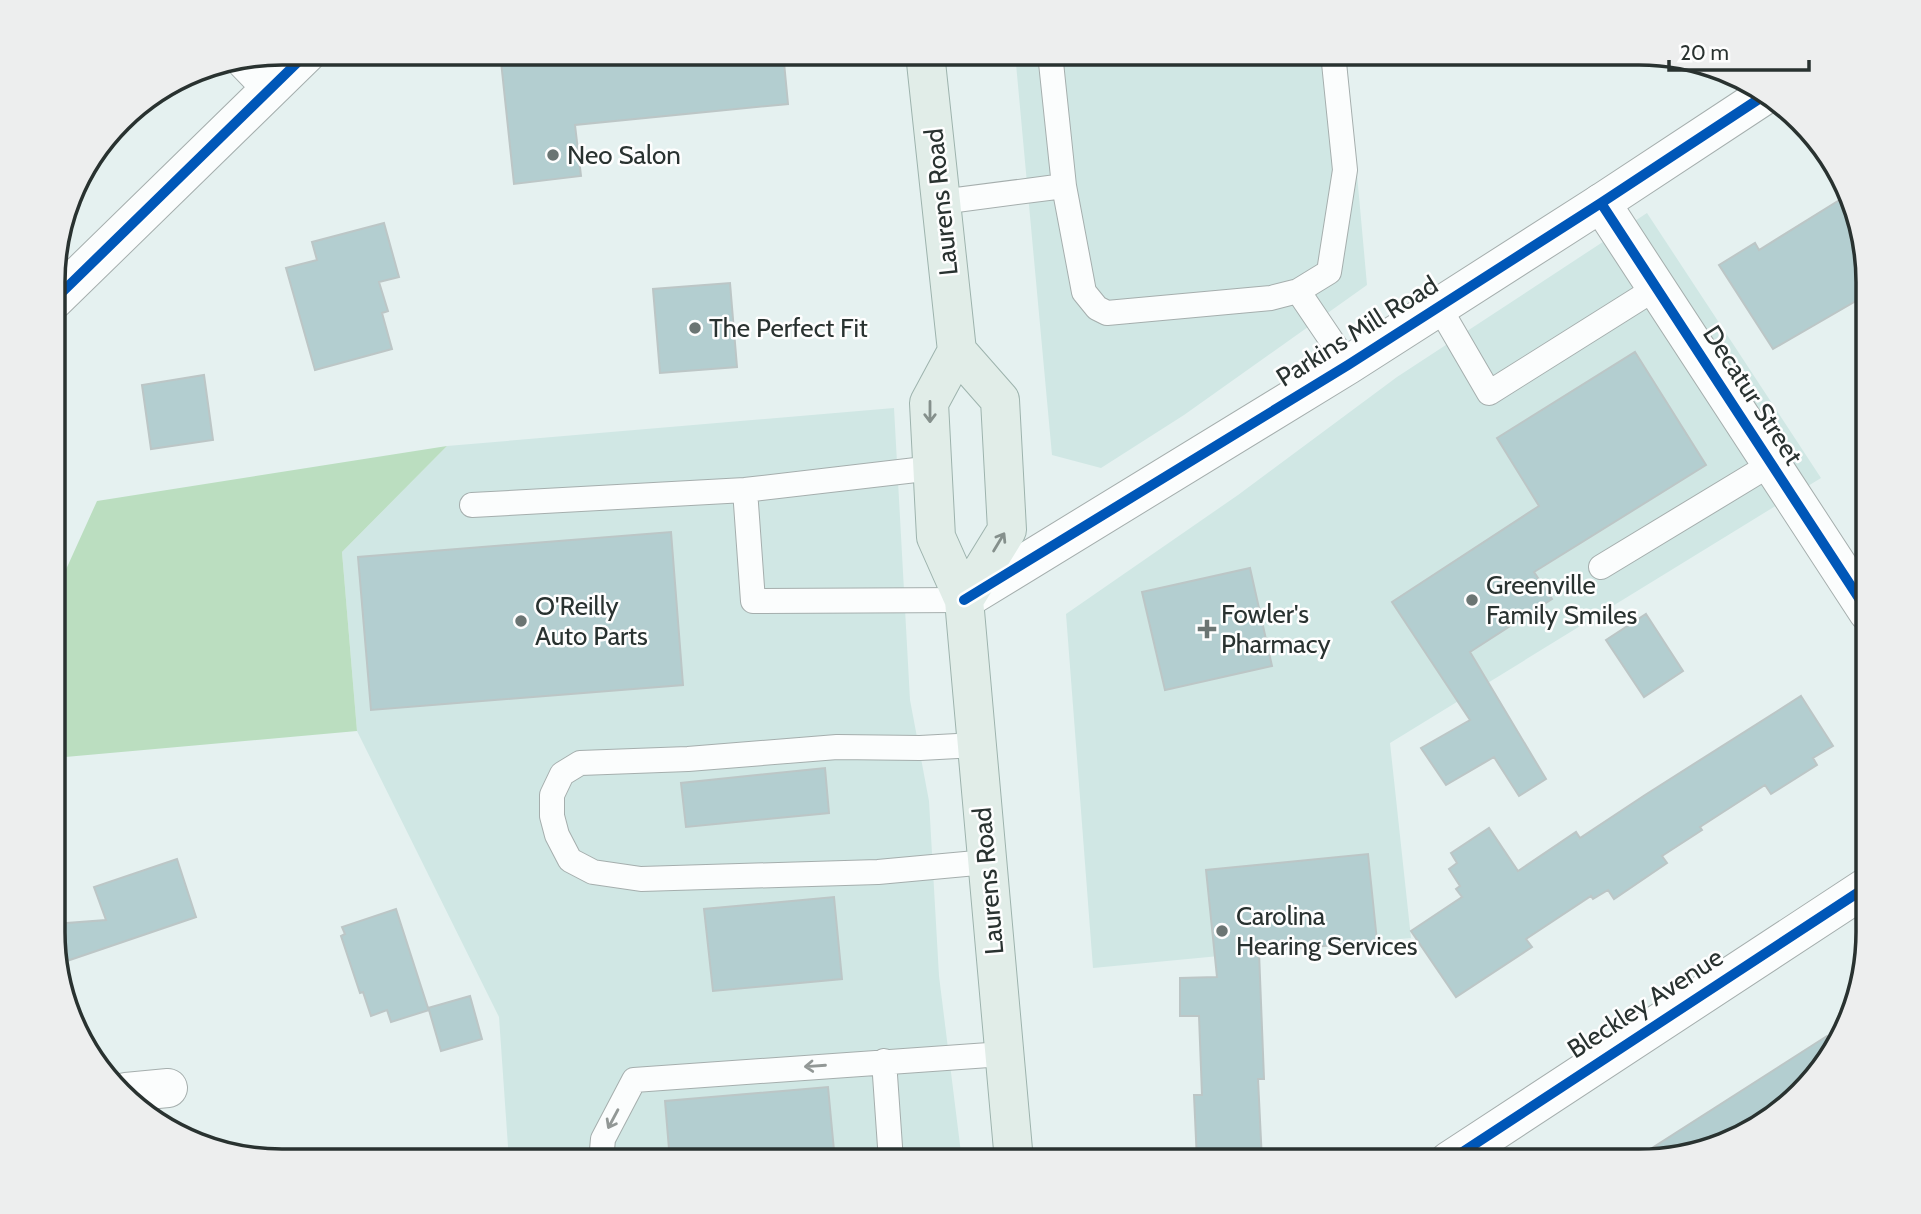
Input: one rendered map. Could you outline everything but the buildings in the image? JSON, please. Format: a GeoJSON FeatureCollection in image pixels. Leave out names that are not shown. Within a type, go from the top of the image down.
{"type":"FeatureCollection","features":[{"type":"Feature","properties":{"kind":"main road","name":"Laurens Road"},"geometry":{"type":"LineString","coordinates":[[926,65],[957,351],[929,403],[936,537],[964,600],[1013,1149]]}},
{"type":"Feature","properties":{"kind":"main road"},"geometry":{"type":"LineString","coordinates":[[957,351],[1000,400],[1007,530],[964,600]]}},
{"type":"Feature","properties":{"kind":"street"},"geometry":{"type":"LineString","coordinates":[[65,289],[294,65]]}},
{"type":"Feature","properties":{"kind":"street"},"geometry":{"type":"LineString","coordinates":[[252,67],[271,87]]}},
{"type":"Feature","properties":{"kind":"street","name":"Parkins Mill Road"},"geometry":{"type":"LineString","coordinates":[[964,600],[1348,365],[1601,204],[1758,100]]}},
{"type":"Feature","properties":{"kind":"street","name":"Decatur Street"},"geometry":{"type":"LineString","coordinates":[[1601,204],[1856,594]]}},
{"type":"Feature","properties":{"kind":"street","name":"Bleckley Avenue"},"geometry":{"type":"LineString","coordinates":[[1466,1149],[1856,894]]}},
{"type":"Feature","properties":{"kind":"street"},"geometry":{"type":"LineString","coordinates":[[135,1091],[168,1088]]}},
{"type":"Feature","properties":{"kind":"lane"},"geometry":{"type":"LineString","coordinates":[[1051,65],[1064,186],[1084,292],[1097,308],[1107,313],[1271,298],[1298,291],[1329,272],[1345,170],[1335,65]]}},
{"type":"Feature","properties":{"kind":"lane"},"geometry":{"type":"LineString","coordinates":[[941,202],[1064,186]]}},
{"type":"Feature","properties":{"kind":"lane"},"geometry":{"type":"LineString","coordinates":[[1439,307],[1489,393],[1656,288]]}},
{"type":"Feature","properties":{"kind":"lane"},"geometry":{"type":"LineString","coordinates":[[1298,291],[1348,365]]}},
{"type":"Feature","properties":{"kind":"lane"},"geometry":{"type":"LineString","coordinates":[[1601,567],[1771,464]]}},
{"type":"Feature","properties":{"kind":"lane"},"geometry":{"type":"LineString","coordinates":[[472,505],[745,490],[933,468]]}},
{"type":"Feature","properties":{"kind":"lane"},"geometry":{"type":"LineString","coordinates":[[745,490],[753,601],[964,600]]}},
{"type":"Feature","properties":{"kind":"lane"},"geometry":{"type":"LineString","coordinates":[[976,745],[920,748],[837,747],[688,759],[580,763],[562,774],[552,795],[552,816],[556,835],[570,860],[593,872],[641,879],[878,872],[987,862]]}},
{"type":"Feature","properties":{"kind":"lane"},"geometry":{"type":"LineString","coordinates":[[602,1149],[603,1139],[634,1080],[1003,1054]]}},
{"type":"Feature","properties":{"kind":"lane"},"geometry":{"type":"LineString","coordinates":[[884,1061],[890,1149]]}},
{"type":"Feature","properties":{"kind":"shaded area"},"geometry":{"type":"Polygon","coordinates":[[[1016,65],[1347,65],[1367,285],[1184,415],[1101,468],[1052,455],[1016,65]]]}},
{"type":"Feature","properties":{"kind":"shaded area"},"geometry":{"type":"Polygon","coordinates":[[[1647,213],[1821,478],[1390,743],[1411,938],[1093,968],[1066,614],[1238,495],[1397,377],[1647,213]]]}},
{"type":"Feature","properties":{"kind":"shaded area"},"geometry":{"type":"Polygon","coordinates":[[[894,408],[910,700],[929,801],[939,976],[961,1149],[508,1149],[499,1017],[357,731],[342,552],[447,446],[894,408]]]}},
{"type":"Feature","properties":{"kind":"green space"},"geometry":{"type":"Polygon","coordinates":[[[447,446],[342,552],[357,731],[65,757],[65,572],[97,501],[447,446]]]}},
{"type":"Feature","properties":{"kind":"cycle path"},"geometry":{"type":"LineString","coordinates":[[65,289],[295,65]]}},
{"type":"Feature","properties":{"kind":"cycle path"},"geometry":{"type":"LineString","coordinates":[[964,600],[1348,365],[1758,100]]}},
{"type":"Feature","properties":{"kind":"cycle path"},"geometry":{"type":"LineString","coordinates":[[1601,203],[1856,594]]}},
{"type":"Feature","properties":{"kind":"cycle path"},"geometry":{"type":"LineString","coordinates":[[1467,1149],[1856,894]]}},
{"type":"Feature","properties":{"kind":"place","name":"Neo Salon"},"geometry":{"type":"Point","coordinates":[553,155]}},
{"type":"Feature","properties":{"kind":"place","name":"The Perfect Fit"},"geometry":{"type":"Point","coordinates":[695,328]}},
{"type":"Feature","properties":{"kind":"place","name":"Greenville Family Smiles"},"geometry":{"type":"Point","coordinates":[1472,600]}},
{"type":"Feature","properties":{"kind":"place","name":"O'Reilly Auto Parts"},"geometry":{"type":"Point","coordinates":[521,621]}},
{"type":"Feature","properties":{"kind":"place","name":"Fowler's Pharmacy"},"geometry":{"type":"Point","coordinates":[1207,629]}},
{"type":"Feature","properties":{"kind":"place","name":"Carolina Hearing Services"},"geometry":{"type":"Point","coordinates":[1222,931]}}]}
